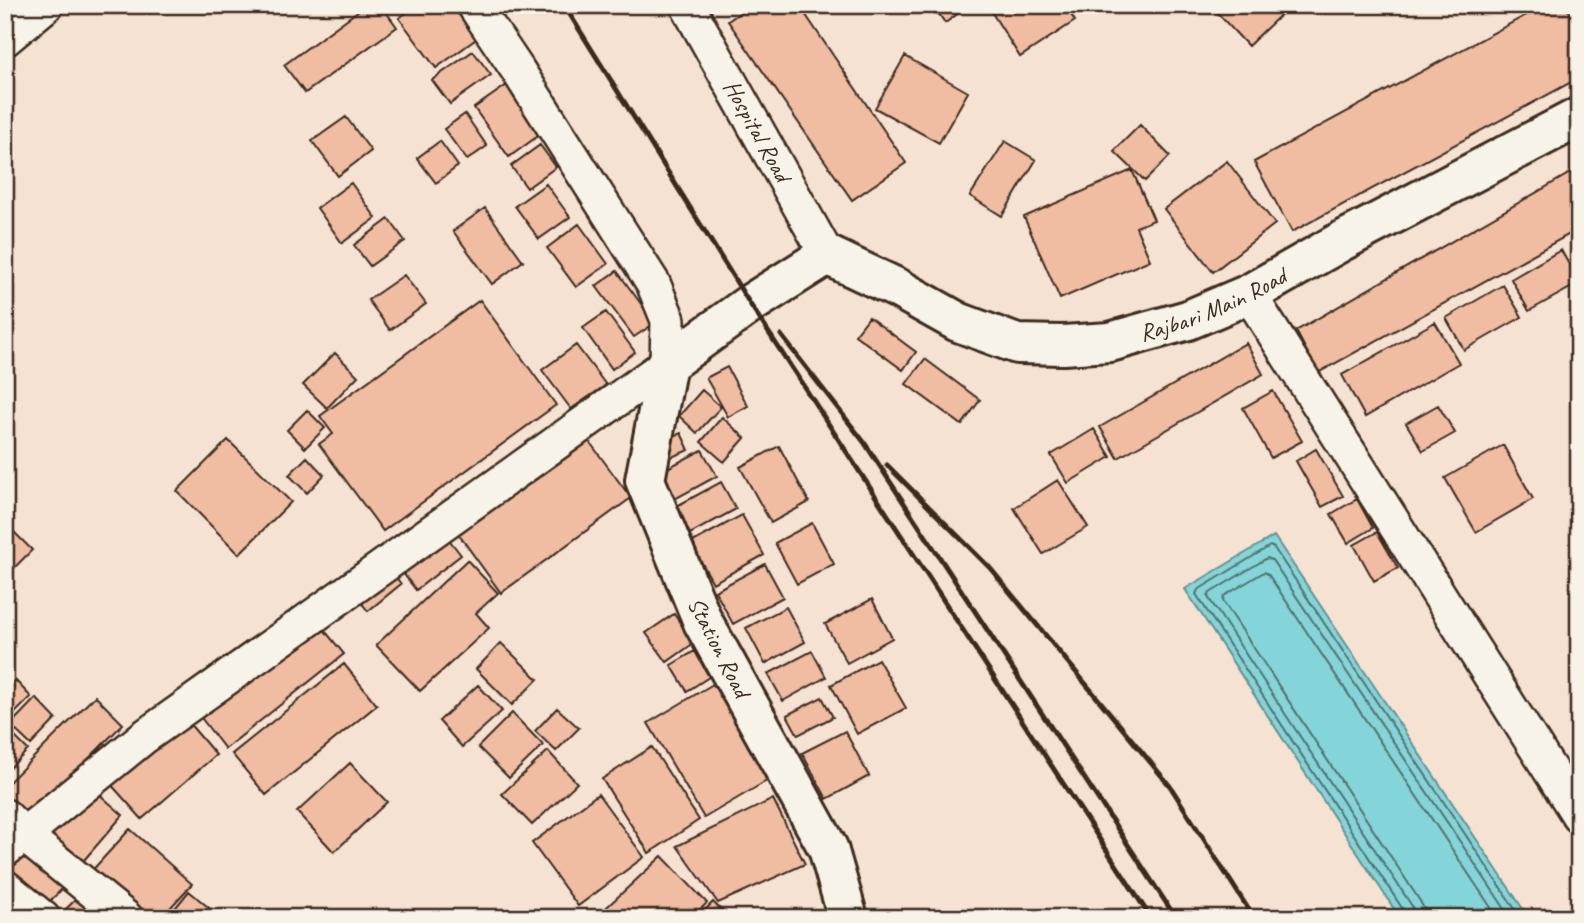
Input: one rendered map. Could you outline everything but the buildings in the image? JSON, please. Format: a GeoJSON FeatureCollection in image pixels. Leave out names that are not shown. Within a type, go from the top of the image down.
{"type":"FeatureCollection","features":[{"type":"Feature","properties":{"kind":"street"},"geometry":{"type":"LineString","coordinates":[[5,39],[46,5]]}},
{"type":"Feature","properties":{"kind":"street"},"geometry":{"type":"LineString","coordinates":[[474,5],[653,283],[668,320],[667,364]]}},
{"type":"Feature","properties":{"kind":"street","name":"Hospital Road"},"geometry":{"type":"LineString","coordinates":[[687,5],[827,255]]}},
{"type":"Feature","properties":{"kind":"street","name":"Rajbari Main Road"},"geometry":{"type":"LineString","coordinates":[[827,255],[899,289],[958,322],[1017,344],[1110,342],[1188,320],[1249,294],[1579,117]]}},
{"type":"Feature","properties":{"kind":"street"},"geometry":{"type":"LineString","coordinates":[[126,918],[12,834],[750,304],[827,255]]}},
{"type":"Feature","properties":{"kind":"street"},"geometry":{"type":"LineString","coordinates":[[1249,294],[1579,816]]}},
{"type":"Feature","properties":{"kind":"street","name":"Station Road"},"geometry":{"type":"LineString","coordinates":[[667,364],[645,480],[703,622],[828,848],[848,918]]}},
{"type":"Feature","properties":{"kind":"street"},"geometry":{"type":"LineString","coordinates":[[5,887],[43,918]]}},
{"type":"Feature","properties":{"kind":"water"},"geometry":{"type":"Polygon","coordinates":[[[1274,536],[1529,918],[1400,918],[1185,589],[1274,536]]]}},
{"type":"Feature","properties":{"kind":"railway"},"geometry":{"type":"LineString","coordinates":[[564,5],[750,304],[1151,918]]}},
{"type":"Feature","properties":{"kind":"railway"},"geometry":{"type":"LineString","coordinates":[[781,335],[864,442],[1176,918]]}},
{"type":"Feature","properties":{"kind":"railway"},"geometry":{"type":"LineString","coordinates":[[887,465],[990,568],[1170,786],[1254,918]]}}]}
